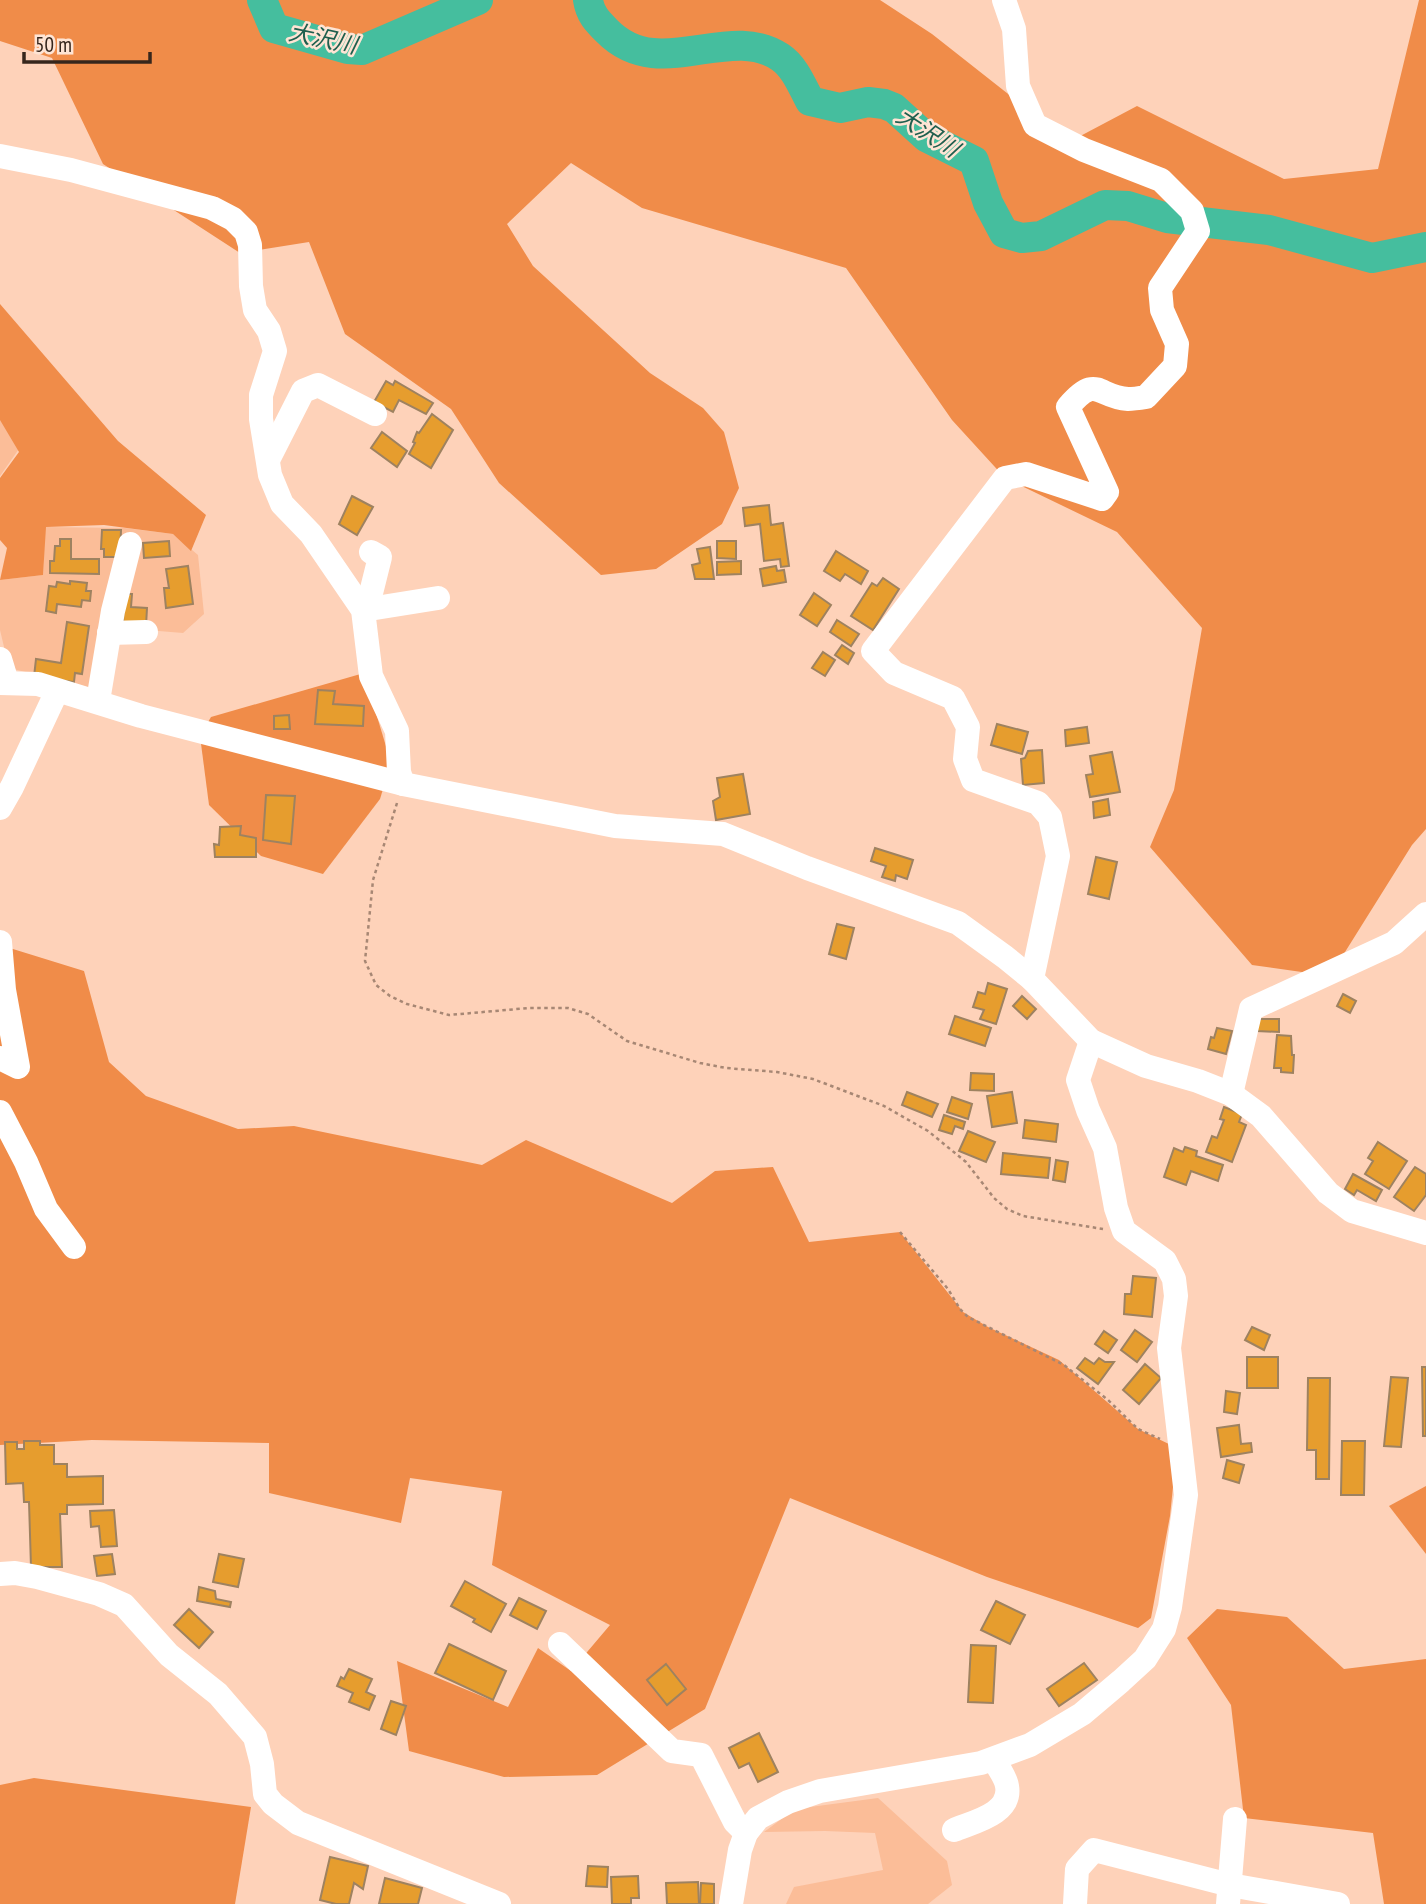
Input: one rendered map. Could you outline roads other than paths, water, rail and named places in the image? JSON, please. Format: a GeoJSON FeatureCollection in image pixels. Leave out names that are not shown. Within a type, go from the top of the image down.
{"type":"FeatureCollection","features":[{"type":"Feature","properties":{"kind":"street"},"geometry":{"type":"LineString","coordinates":[[1004,0],[1014,29],[1018,86],[1035,125],[1084,150],[1161,180],[1195,221],[1160,288],[1162,310],[1177,344],[1175,366],[1146,397],[1126,399],[1095,388],[1082,391],[1068,407],[1107,492],[1102,499],[1026,474],[1005,478],[873,651],[894,673],[953,698],[968,727],[965,759],[973,780],[1038,803],[1050,817],[1058,856],[1032,979]]}},
{"type":"Feature","properties":{"kind":"street"},"geometry":{"type":"LineString","coordinates":[[0,156],[71,170],[212,208],[233,219],[246,232],[250,245],[251,286],[256,310],[269,331],[275,351],[261,395],[261,419],[270,475],[282,504],[311,534],[365,609]]}},
{"type":"Feature","properties":{"kind":"street"},"geometry":{"type":"LineString","coordinates":[[269,458],[303,391],[318,385],[374,414]]}},
{"type":"Feature","properties":{"kind":"street"},"geometry":{"type":"LineString","coordinates":[[98,701],[109,633],[130,544]]}},
{"type":"Feature","properties":{"kind":"street"},"geometry":{"type":"LineString","coordinates":[[371,552],[380,557],[365,609],[371,676],[397,730],[399,772],[403,784]]}},
{"type":"Feature","properties":{"kind":"street"},"geometry":{"type":"LineString","coordinates":[[365,609],[438,598]]}},
{"type":"Feature","properties":{"kind":"street"},"geometry":{"type":"LineString","coordinates":[[109,633],[146,632]]}},
{"type":"Feature","properties":{"kind":"street"},"geometry":{"type":"LineString","coordinates":[[2,675],[98,701],[141,716],[403,784],[615,826],[723,834],[958,923],[1032,979],[1058,1010],[1091,1041],[1146,1066],[1231,1094],[1261,1116],[1328,1193],[1352,1211],[1426,1233]]}},
{"type":"Feature","properties":{"kind":"street"},"geometry":{"type":"LineString","coordinates":[[0,808],[57,691]]}},
{"type":"Feature","properties":{"kind":"street"},"geometry":{"type":"LineString","coordinates":[[1231,1094],[1251,1009],[1394,943],[1426,914]]}},
{"type":"Feature","properties":{"kind":"street"},"geometry":{"type":"LineString","coordinates":[[0,942],[4,990],[18,1067],[0,1058]]}},
{"type":"Feature","properties":{"kind":"street"},"geometry":{"type":"LineString","coordinates":[[731,1904],[740,1850],[746,1833],[758,1818],[788,1802],[820,1791],[924,1775],[994,1760],[1030,1745],[1082,1714],[1145,1659],[1164,1629],[1170,1607],[1186,1495],[1169,1348],[1176,1309],[1174,1279],[1165,1261],[1124,1231],[1116,1208],[1105,1148],[1078,1080],[1091,1041]]}},
{"type":"Feature","properties":{"kind":"street"},"geometry":{"type":"LineString","coordinates":[[0,1111],[46,1209],[74,1247]]}},
{"type":"Feature","properties":{"kind":"street"},"geometry":{"type":"LineString","coordinates":[[0,1574],[15,1573],[37,1577],[99,1594],[124,1605],[169,1655],[218,1693],[255,1737],[262,1764],[265,1794],[273,1804],[298,1823],[499,1904]]}},
{"type":"Feature","properties":{"kind":"street"},"geometry":{"type":"LineString","coordinates":[[560,1644],[672,1751],[701,1755],[735,1822],[746,1833]]}},
{"type":"Feature","properties":{"kind":"street"},"geometry":{"type":"LineString","coordinates":[[954,1830],[992,1815],[1004,1804],[1007,1787],[994,1760]]}},
{"type":"Feature","properties":{"kind":"street"},"geometry":{"type":"LineString","coordinates":[[1229,1895],[1235,1819]]}},
{"type":"Feature","properties":{"kind":"street"},"geometry":{"type":"LineString","coordinates":[[1075,1904],[1077,1869],[1094,1850],[1229,1895],[1338,1904]]}},
{"type":"Feature","properties":{"kind":"waterway","name":"大沢川"},"geometry":{"type":"LineString","coordinates":[[262,0],[274,28],[348,49],[362,50],[478,0]]}},
{"type":"Feature","properties":{"kind":"waterway","name":"大沢川"},"geometry":{"type":"LineString","coordinates":[[588,0],[597,20],[627,46],[649,52],[671,53],[716,47],[760,48],[780,57],[790,66],[810,101],[840,108],[868,102],[894,108],[926,137],[974,161],[988,203],[1004,233],[1022,238],[1041,236],[1105,205],[1128,206],[1167,218],[1269,230],[1372,258],[1426,247]]}}]}
